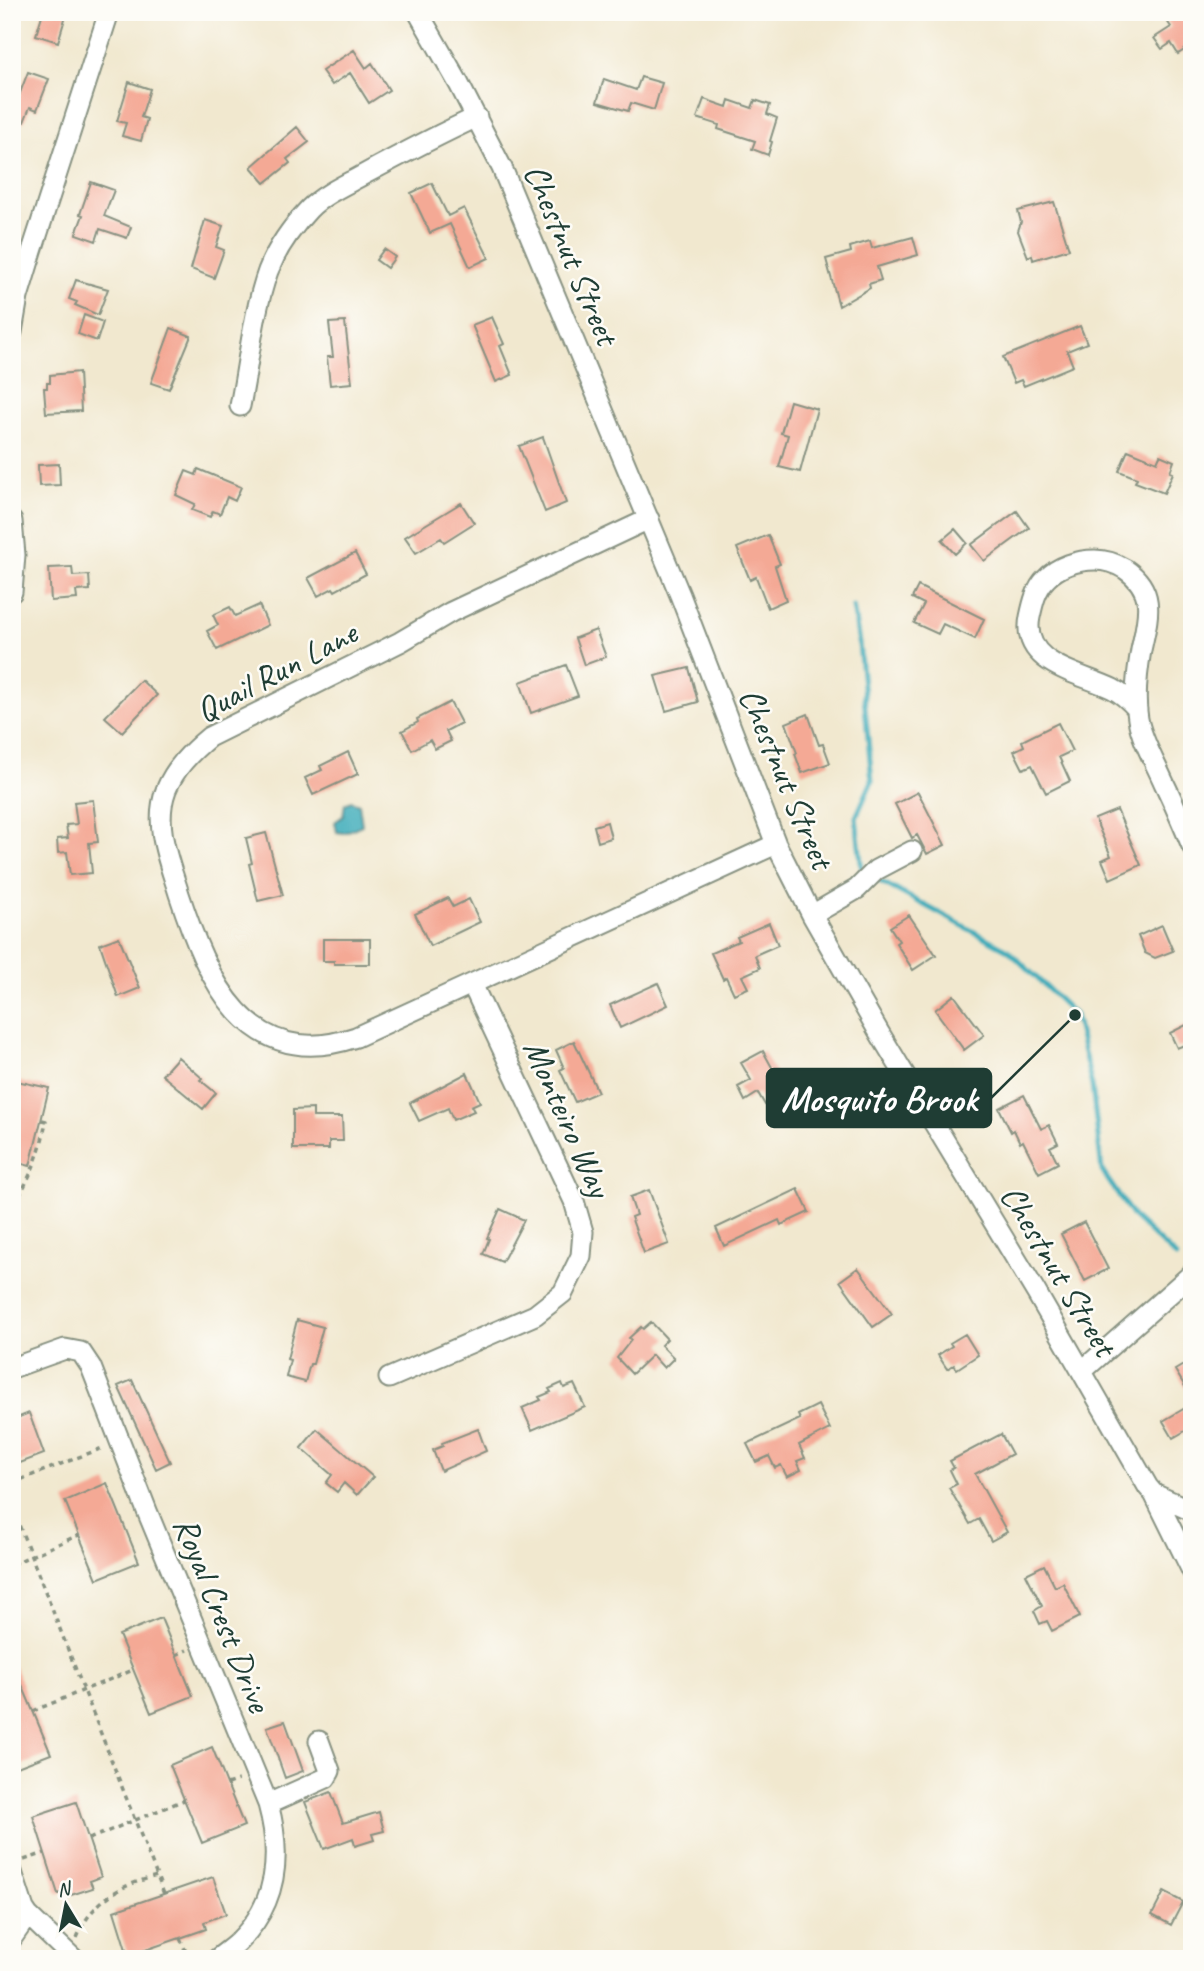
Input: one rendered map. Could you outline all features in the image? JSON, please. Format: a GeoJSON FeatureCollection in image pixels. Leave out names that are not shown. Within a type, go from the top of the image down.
{"type":"FeatureCollection","features":[{"type":"Feature","properties":{"kind":"street"},"geometry":{"type":"LineString","coordinates":[[12,332],[18,297],[109,12]]}},
{"type":"Feature","properties":{"kind":"street","name":"Chestnut Street"},"geometry":{"type":"LineString","coordinates":[[418,12],[477,117],[502,168],[649,519],[776,844],[812,915],[880,1034],[1154,1494],[1191,1567]]}},
{"type":"Feature","properties":{"kind":"street"},"geometry":{"type":"LineString","coordinates":[[240,406],[268,273],[276,253],[291,231],[311,207],[335,190],[477,117]]}},
{"type":"Feature","properties":{"kind":"street","name":"Quail Run Lane"},"geometry":{"type":"LineString","coordinates":[[649,519],[451,612],[400,642],[209,737],[188,755],[166,792],[162,820],[164,849],[200,950],[222,993],[240,1017],[280,1040],[300,1045],[339,1043],[776,844]]}},
{"type":"Feature","properties":{"kind":"street"},"geometry":{"type":"LineString","coordinates":[[12,521],[15,555],[12,592]]}},
{"type":"Feature","properties":{"kind":"street"},"geometry":{"type":"LineString","coordinates":[[1137,709],[1115,690],[1074,676],[1051,662],[1032,644],[1028,629],[1032,606],[1040,586],[1051,574],[1070,564],[1105,560],[1119,565],[1136,577],[1147,596],[1149,612],[1135,698],[1137,709],[1139,721],[1149,751],[1192,846]]}},
{"type":"Feature","properties":{"kind":"street"},"geometry":{"type":"LineString","coordinates":[[812,915],[858,889],[876,870],[912,851]]}},
{"type":"Feature","properties":{"kind":"street","name":"Monteiro Way"},"geometry":{"type":"LineString","coordinates":[[389,1378],[535,1315],[564,1293],[581,1256],[583,1232],[574,1201],[472,984]]}},
{"type":"Feature","properties":{"kind":"street"},"geometry":{"type":"LineString","coordinates":[[1082,1371],[1192,1274]]}},
{"type":"Feature","properties":{"kind":"street","name":"Royal Crest Drive"},"geometry":{"type":"LineString","coordinates":[[12,1368],[65,1349],[81,1352],[91,1367],[147,1511],[268,1804],[274,1825],[276,1854],[276,1871],[269,1892],[264,1906],[249,1929],[237,1943],[216,1959]]}},
{"type":"Feature","properties":{"kind":"street"},"geometry":{"type":"LineString","coordinates":[[1154,1494],[1192,1511]]}},
{"type":"Feature","properties":{"kind":"street"},"geometry":{"type":"LineString","coordinates":[[268,1804],[326,1778],[330,1771],[319,1741]]}},
{"type":"Feature","properties":{"kind":"street"},"geometry":{"type":"LineString","coordinates":[[18,1866],[24,1909],[72,1957]]}},
{"type":"Feature","properties":{"kind":"street"},"geometry":{"type":"LineString","coordinates":[[12,1938],[28,1915]]}},
{"type":"Feature","properties":{"kind":"path"},"geometry":{"type":"LineString","coordinates":[[14,1205],[31,1176],[42,1144],[46,1121],[41,1119]]}},
{"type":"Feature","properties":{"kind":"path"},"geometry":{"type":"LineString","coordinates":[[12,1483],[121,1441]]}},
{"type":"Feature","properties":{"kind":"path"},"geometry":{"type":"LineString","coordinates":[[12,1507],[164,1894]]}},
{"type":"Feature","properties":{"kind":"path"},"geometry":{"type":"LineString","coordinates":[[12,1564],[79,1535]]}},
{"type":"Feature","properties":{"kind":"path"},"geometry":{"type":"LineString","coordinates":[[33,1711],[133,1670]]}},
{"type":"Feature","properties":{"kind":"path"},"geometry":{"type":"LineString","coordinates":[[89,1839],[184,1800]]}},
{"type":"Feature","properties":{"kind":"path"},"geometry":{"type":"LineString","coordinates":[[18,1866],[45,1853]]}},
{"type":"Feature","properties":{"kind":"path"},"geometry":{"type":"LineString","coordinates":[[72,1957],[80,1930],[97,1904],[118,1889],[157,1876]]}},
{"type":"Feature","properties":{"kind":"path"},"geometry":{"type":"LineString","coordinates":[[180,1938],[189,1959]]}},
{"type":"Feature","properties":{"kind":"water"},"geometry":{"type":"Polygon","coordinates":[[[351,801],[359,804],[362,825],[344,833],[337,832],[335,822],[343,816],[345,804],[351,801]]]}},
{"type":"Feature","properties":{"kind":"building"},"geometry":{"type":"Polygon","coordinates":[[[43,12],[67,12],[58,42],[36,35],[43,12]]]}},
{"type":"Feature","properties":{"kind":"building"},"geometry":{"type":"Polygon","coordinates":[[[1161,12],[1187,12],[1192,20],[1192,45],[1178,54],[1171,43],[1162,49],[1154,38],[1171,27],[1161,12]]]}},
{"type":"Feature","properties":{"kind":"building"},"geometry":{"type":"Polygon","coordinates":[[[354,50],[366,68],[372,63],[389,90],[369,103],[350,73],[332,85],[322,71],[354,50]]]}},
{"type":"Feature","properties":{"kind":"building"},"geometry":{"type":"Polygon","coordinates":[[[28,72],[49,79],[37,110],[30,107],[24,122],[12,117],[12,114],[28,72]]]}},
{"type":"Feature","properties":{"kind":"building"},"geometry":{"type":"Polygon","coordinates":[[[641,77],[662,83],[654,110],[631,103],[628,111],[597,102],[604,79],[636,90],[641,77]]]}},
{"type":"Feature","properties":{"kind":"building"},"geometry":{"type":"Polygon","coordinates":[[[129,82],[150,89],[141,117],[147,119],[141,141],[122,136],[126,123],[117,121],[129,82]]]}},
{"type":"Feature","properties":{"kind":"building"},"geometry":{"type":"Polygon","coordinates":[[[704,99],[727,107],[729,100],[752,108],[755,100],[770,105],[767,114],[777,118],[768,155],[752,149],[755,141],[718,129],[719,125],[697,118],[704,99]]]}},
{"type":"Feature","properties":{"kind":"building"},"geometry":{"type":"Polygon","coordinates":[[[297,127],[309,142],[287,159],[290,163],[265,183],[251,167],[297,127]]]}},
{"type":"Feature","properties":{"kind":"building"},"geometry":{"type":"Polygon","coordinates":[[[91,182],[114,190],[104,216],[131,227],[127,238],[100,229],[96,241],[76,234],[91,182]]]}},
{"type":"Feature","properties":{"kind":"building"},"geometry":{"type":"Polygon","coordinates":[[[432,183],[448,216],[464,208],[489,258],[470,267],[450,224],[430,233],[411,193],[432,183]]]}},
{"type":"Feature","properties":{"kind":"building"},"geometry":{"type":"Polygon","coordinates":[[[1054,202],[1069,249],[1033,260],[1032,255],[1028,257],[1018,231],[1021,222],[1018,211],[1054,202]]]}},
{"type":"Feature","properties":{"kind":"building"},"geometry":{"type":"Polygon","coordinates":[[[205,220],[223,226],[216,247],[224,250],[214,278],[191,269],[205,220]]]}},
{"type":"Feature","properties":{"kind":"building"},"geometry":{"type":"Polygon","coordinates":[[[913,237],[918,255],[877,267],[881,280],[869,284],[870,288],[839,306],[826,259],[851,252],[850,247],[870,241],[872,248],[913,237]]]}},
{"type":"Feature","properties":{"kind":"building"},"geometry":{"type":"Polygon","coordinates":[[[384,249],[395,257],[387,268],[376,260],[384,249]]]}},
{"type":"Feature","properties":{"kind":"building"},"geometry":{"type":"Polygon","coordinates":[[[76,280],[108,289],[98,315],[75,305],[77,302],[69,299],[76,280]]]}},
{"type":"Feature","properties":{"kind":"building"},"geometry":{"type":"Polygon","coordinates":[[[84,315],[103,322],[97,341],[78,334],[84,315]]]}},
{"type":"Feature","properties":{"kind":"building"},"geometry":{"type":"Polygon","coordinates":[[[492,317],[504,344],[500,346],[512,375],[496,382],[472,325],[492,317]]]}},
{"type":"Feature","properties":{"kind":"building"},"geometry":{"type":"Polygon","coordinates":[[[345,322],[352,383],[330,385],[327,357],[333,357],[329,323],[345,322]]]}},
{"type":"Feature","properties":{"kind":"building"},"geometry":{"type":"Polygon","coordinates":[[[1080,326],[1087,343],[1067,351],[1073,366],[1024,386],[1021,380],[1014,383],[1003,357],[1080,326]]]}},
{"type":"Feature","properties":{"kind":"building"},"geometry":{"type":"Polygon","coordinates":[[[171,328],[191,336],[169,389],[151,383],[171,328]]]}},
{"type":"Feature","properties":{"kind":"building"},"geometry":{"type":"Polygon","coordinates":[[[79,372],[81,411],[46,413],[44,388],[50,383],[50,375],[79,372]]]}},
{"type":"Feature","properties":{"kind":"building"},"geometry":{"type":"Polygon","coordinates":[[[790,401],[817,409],[800,472],[779,467],[788,435],[781,433],[790,401]]]}},
{"type":"Feature","properties":{"kind":"building"},"geometry":{"type":"Polygon","coordinates":[[[543,437],[566,503],[545,512],[519,446],[543,437]]]}},
{"type":"Feature","properties":{"kind":"building"},"geometry":{"type":"Polygon","coordinates":[[[1128,450],[1157,462],[1160,455],[1174,461],[1170,472],[1173,473],[1164,493],[1135,482],[1137,478],[1119,471],[1128,450]]]}},
{"type":"Feature","properties":{"kind":"building"},"geometry":{"type":"Polygon","coordinates":[[[59,464],[60,485],[39,486],[38,465],[59,464]]]}},
{"type":"Feature","properties":{"kind":"building"},"geometry":{"type":"Polygon","coordinates":[[[198,469],[241,487],[235,501],[227,497],[220,514],[213,511],[210,517],[192,510],[195,504],[176,495],[186,471],[196,475],[198,469]]]}},
{"type":"Feature","properties":{"kind":"building"},"geometry":{"type":"Polygon","coordinates":[[[461,503],[474,523],[444,542],[441,538],[416,553],[405,537],[461,503]]]}},
{"type":"Feature","properties":{"kind":"building"},"geometry":{"type":"Polygon","coordinates":[[[1017,511],[1029,528],[984,561],[971,545],[1017,511]]]}},
{"type":"Feature","properties":{"kind":"building"},"geometry":{"type":"Polygon","coordinates":[[[955,529],[967,543],[955,554],[942,540],[955,529]]]}},
{"type":"Feature","properties":{"kind":"building"},"geometry":{"type":"Polygon","coordinates":[[[768,535],[780,564],[775,566],[786,600],[768,608],[756,577],[750,580],[737,548],[768,535]]]}},
{"type":"Feature","properties":{"kind":"building"},"geometry":{"type":"Polygon","coordinates":[[[355,553],[366,574],[335,591],[333,588],[318,596],[308,578],[355,553]]]}},
{"type":"Feature","properties":{"kind":"building"},"geometry":{"type":"Polygon","coordinates":[[[72,567],[73,576],[89,575],[90,590],[76,591],[77,599],[51,601],[49,568],[72,567]]]}},
{"type":"Feature","properties":{"kind":"building"},"geometry":{"type":"Polygon","coordinates":[[[918,586],[984,619],[975,639],[943,624],[938,634],[914,623],[924,604],[912,598],[918,586]]]}},
{"type":"Feature","properties":{"kind":"building"},"geometry":{"type":"Polygon","coordinates":[[[259,605],[268,625],[217,650],[207,631],[218,625],[213,615],[230,607],[235,616],[259,605]]]}},
{"type":"Feature","properties":{"kind":"building"},"geometry":{"type":"Polygon","coordinates":[[[596,630],[606,657],[584,665],[575,638],[596,630]]]}},
{"type":"Feature","properties":{"kind":"building"},"geometry":{"type":"Polygon","coordinates":[[[566,665],[578,696],[531,713],[520,682],[566,665]]]}},
{"type":"Feature","properties":{"kind":"building"},"geometry":{"type":"Polygon","coordinates":[[[689,668],[698,702],[666,711],[655,676],[689,668]]]}},
{"type":"Feature","properties":{"kind":"building"},"geometry":{"type":"Polygon","coordinates":[[[141,680],[157,695],[122,732],[105,717],[141,680]]]}},
{"type":"Feature","properties":{"kind":"building"},"geometry":{"type":"Polygon","coordinates":[[[450,702],[461,723],[446,731],[451,741],[435,749],[430,740],[412,750],[402,731],[418,722],[417,719],[450,702]]]}},
{"type":"Feature","properties":{"kind":"building"},"geometry":{"type":"Polygon","coordinates":[[[808,714],[819,745],[823,744],[830,763],[802,773],[786,723],[808,714]]]}},
{"type":"Feature","properties":{"kind":"building"},"geometry":{"type":"Polygon","coordinates":[[[1058,723],[1072,751],[1059,757],[1070,781],[1046,793],[1032,765],[1023,769],[1014,751],[1024,746],[1022,741],[1058,723]]]}},
{"type":"Feature","properties":{"kind":"building"},"geometry":{"type":"Polygon","coordinates":[[[348,752],[358,774],[313,795],[305,778],[322,770],[320,766],[348,752]]]}},
{"type":"Feature","properties":{"kind":"building"},"geometry":{"type":"Polygon","coordinates":[[[918,792],[945,845],[927,854],[917,835],[912,838],[895,804],[918,792]]]}},
{"type":"Feature","properties":{"kind":"building"},"geometry":{"type":"Polygon","coordinates":[[[93,800],[98,842],[89,843],[92,873],[70,875],[67,852],[58,853],[57,839],[68,838],[66,825],[77,824],[74,802],[93,800]]]}},
{"type":"Feature","properties":{"kind":"building"},"geometry":{"type":"Polygon","coordinates":[[[1117,810],[1141,865],[1110,879],[1102,860],[1111,856],[1095,819],[1117,810]]]}},
{"type":"Feature","properties":{"kind":"building"},"geometry":{"type":"Polygon","coordinates":[[[607,822],[611,838],[598,842],[594,826],[607,822]]]}},
{"type":"Feature","properties":{"kind":"building"},"geometry":{"type":"Polygon","coordinates":[[[266,833],[283,895],[258,901],[246,838],[266,833]]]}},
{"type":"Feature","properties":{"kind":"building"},"geometry":{"type":"Polygon","coordinates":[[[448,898],[453,907],[469,899],[480,922],[430,946],[415,914],[448,898]]]}},
{"type":"Feature","properties":{"kind":"building"},"geometry":{"type":"Polygon","coordinates":[[[909,915],[936,955],[913,970],[896,943],[899,941],[890,927],[909,915]]]}},
{"type":"Feature","properties":{"kind":"building"},"geometry":{"type":"Polygon","coordinates":[[[769,923],[778,945],[755,955],[760,968],[742,976],[748,988],[734,994],[726,977],[723,979],[711,953],[739,941],[737,937],[769,923]]]}},
{"type":"Feature","properties":{"kind":"building"},"geometry":{"type":"Polygon","coordinates":[[[1162,925],[1173,951],[1155,958],[1145,953],[1138,936],[1162,925]]]}},
{"type":"Feature","properties":{"kind":"building"},"geometry":{"type":"Polygon","coordinates":[[[119,937],[140,988],[118,997],[100,944],[119,937]]]}},
{"type":"Feature","properties":{"kind":"building"},"geometry":{"type":"Polygon","coordinates":[[[323,939],[370,939],[370,964],[334,964],[334,961],[323,961],[323,939]]]}},
{"type":"Feature","properties":{"kind":"building"},"geometry":{"type":"Polygon","coordinates":[[[658,983],[668,1005],[620,1028],[610,1005],[658,983]]]}},
{"type":"Feature","properties":{"kind":"building"},"geometry":{"type":"Polygon","coordinates":[[[954,995],[984,1035],[964,1050],[935,1010],[954,995]]]}},
{"type":"Feature","properties":{"kind":"building"},"geometry":{"type":"Polygon","coordinates":[[[1192,1022],[1192,1042],[1177,1048],[1170,1033],[1192,1022]]]}},
{"type":"Feature","properties":{"kind":"building"},"geometry":{"type":"Polygon","coordinates":[[[574,1041],[598,1092],[575,1102],[560,1070],[564,1068],[556,1050],[574,1041]]]}},
{"type":"Feature","properties":{"kind":"building"},"geometry":{"type":"Polygon","coordinates":[[[763,1051],[784,1094],[765,1105],[758,1093],[745,1101],[738,1087],[751,1080],[741,1063],[763,1051]]]}},
{"type":"Feature","properties":{"kind":"building"},"geometry":{"type":"Polygon","coordinates":[[[178,1057],[216,1093],[203,1109],[162,1075],[178,1057]]]}},
{"type":"Feature","properties":{"kind":"building"},"geometry":{"type":"Polygon","coordinates":[[[467,1073],[480,1102],[471,1106],[474,1111],[453,1120],[448,1108],[419,1121],[410,1103],[467,1073]]]}},
{"type":"Feature","properties":{"kind":"building"},"geometry":{"type":"Polygon","coordinates":[[[12,1080],[49,1088],[30,1166],[12,1161],[12,1080]]]}},
{"type":"Feature","properties":{"kind":"building"},"geometry":{"type":"Polygon","coordinates":[[[1024,1095],[1041,1129],[1049,1125],[1058,1143],[1050,1147],[1058,1163],[1039,1173],[1023,1141],[1020,1143],[1014,1130],[1011,1132],[999,1108],[1024,1095]]]}},
{"type":"Feature","properties":{"kind":"building"},"geometry":{"type":"Polygon","coordinates":[[[313,1109],[313,1117],[342,1117],[343,1141],[329,1141],[329,1149],[293,1149],[293,1110],[313,1109]]]}},
{"type":"Feature","properties":{"kind":"building"},"geometry":{"type":"Polygon","coordinates":[[[798,1189],[809,1212],[781,1225],[779,1220],[724,1246],[716,1228],[798,1189]]]}},
{"type":"Feature","properties":{"kind":"building"},"geometry":{"type":"Polygon","coordinates":[[[649,1190],[669,1244],[644,1253],[631,1217],[636,1215],[630,1197],[649,1190]]]}},
{"type":"Feature","properties":{"kind":"building"},"geometry":{"type":"Polygon","coordinates":[[[500,1209],[524,1220],[502,1262],[483,1254],[500,1209]]]}},
{"type":"Feature","properties":{"kind":"building"},"geometry":{"type":"Polygon","coordinates":[[[1084,1222],[1108,1269],[1085,1281],[1061,1234],[1084,1222]]]}},
{"type":"Feature","properties":{"kind":"building"},"geometry":{"type":"Polygon","coordinates":[[[858,1268],[892,1314],[873,1327],[840,1281],[858,1268]]]}},
{"type":"Feature","properties":{"kind":"building"},"geometry":{"type":"Polygon","coordinates":[[[297,1320],[323,1327],[305,1382],[286,1377],[290,1360],[287,1359],[297,1320]]]}},
{"type":"Feature","properties":{"kind":"building"},"geometry":{"type":"Polygon","coordinates":[[[651,1322],[667,1339],[661,1345],[674,1358],[664,1368],[652,1355],[632,1374],[617,1358],[631,1340],[629,1338],[651,1322]]]}},
{"type":"Feature","properties":{"kind":"building"},"geometry":{"type":"Polygon","coordinates":[[[965,1334],[978,1355],[957,1369],[954,1365],[947,1369],[938,1355],[952,1346],[950,1343],[965,1334]]]}},
{"type":"Feature","properties":{"kind":"building"},"geometry":{"type":"Polygon","coordinates":[[[1192,1360],[1192,1398],[1175,1370],[1192,1360]]]}},
{"type":"Feature","properties":{"kind":"building"},"geometry":{"type":"Polygon","coordinates":[[[132,1380],[170,1462],[156,1469],[118,1386],[132,1380]]]}},
{"type":"Feature","properties":{"kind":"building"},"geometry":{"type":"Polygon","coordinates":[[[562,1383],[564,1388],[574,1384],[585,1407],[532,1430],[522,1408],[541,1400],[539,1397],[562,1383]]]}},
{"type":"Feature","properties":{"kind":"building"},"geometry":{"type":"Polygon","coordinates":[[[1192,1404],[1192,1427],[1173,1438],[1163,1421],[1192,1404]]]}},
{"type":"Feature","properties":{"kind":"building"},"geometry":{"type":"Polygon","coordinates":[[[818,1405],[830,1429],[799,1445],[805,1458],[797,1461],[801,1470],[787,1477],[781,1465],[775,1468],[769,1456],[756,1462],[747,1444],[800,1419],[798,1415],[818,1405]]]}},
{"type":"Feature","properties":{"kind":"building"},"geometry":{"type":"Polygon","coordinates":[[[29,1413],[44,1454],[12,1466],[12,1420],[29,1413]]]}},
{"type":"Feature","properties":{"kind":"building"},"geometry":{"type":"Polygon","coordinates":[[[317,1429],[373,1477],[357,1495],[344,1483],[337,1492],[326,1483],[332,1475],[301,1448],[317,1429]]]}},
{"type":"Feature","properties":{"kind":"building"},"geometry":{"type":"Polygon","coordinates":[[[478,1429],[486,1451],[441,1471],[433,1450],[443,1446],[442,1443],[478,1429]]]}},
{"type":"Feature","properties":{"kind":"building"},"geometry":{"type":"Polygon","coordinates":[[[1001,1434],[1012,1454],[975,1474],[1007,1532],[991,1541],[979,1519],[970,1524],[949,1488],[957,1484],[950,1470],[954,1468],[950,1461],[1001,1434]]]}},
{"type":"Feature","properties":{"kind":"building"},"geometry":{"type":"Polygon","coordinates":[[[107,1483],[139,1562],[97,1579],[65,1501],[107,1483]]]}},
{"type":"Feature","properties":{"kind":"building"},"geometry":{"type":"Polygon","coordinates":[[[1044,1565],[1055,1587],[1063,1583],[1080,1617],[1052,1631],[1047,1621],[1040,1624],[1034,1611],[1042,1606],[1026,1574],[1044,1565]]]}},
{"type":"Feature","properties":{"kind":"building"},"geometry":{"type":"Polygon","coordinates":[[[161,1618],[193,1696],[151,1713],[119,1635],[161,1618]]]}},
{"type":"Feature","properties":{"kind":"building"},"geometry":{"type":"Polygon","coordinates":[[[12,1661],[51,1754],[12,1769],[12,1661]]]}},
{"type":"Feature","properties":{"kind":"building"},"geometry":{"type":"Polygon","coordinates":[[[285,1721],[303,1771],[285,1778],[267,1727],[285,1721]]]}},
{"type":"Feature","properties":{"kind":"building"},"geometry":{"type":"Polygon","coordinates":[[[212,1747],[244,1826],[202,1843],[170,1765],[212,1747]]]}},
{"type":"Feature","properties":{"kind":"building"},"geometry":{"type":"Polygon","coordinates":[[[331,1792],[343,1823],[379,1812],[384,1831],[372,1834],[374,1840],[355,1846],[353,1838],[324,1849],[305,1802],[331,1792]]]}},
{"type":"Feature","properties":{"kind":"building"},"geometry":{"type":"Polygon","coordinates":[[[76,1802],[101,1877],[90,1881],[93,1888],[71,1895],[69,1890],[58,1894],[33,1816],[76,1802]]]}},
{"type":"Feature","properties":{"kind":"building"},"geometry":{"type":"Polygon","coordinates":[[[213,1877],[226,1914],[204,1922],[206,1929],[128,1956],[114,1911],[213,1877]]]}},
{"type":"Feature","properties":{"kind":"building"},"geometry":{"type":"Polygon","coordinates":[[[1164,1892],[1183,1902],[1171,1925],[1152,1915],[1164,1892]]]}},
{"type":"Feature","properties":{"kind":"waterway"},"geometry":{"type":"LineString","coordinates":[[853,606],[872,781],[856,817],[862,871]]}},
{"type":"Feature","properties":{"kind":"waterway"},"geometry":{"type":"LineString","coordinates":[[874,878],[1008,950],[1075,1015],[1092,1086],[1102,1171],[1134,1218],[1176,1257]]}},
{"type":"Feature","properties":{"kind":"place","name":"Mosquito Brook"},"geometry":{"type":"Point","coordinates":[1075,1015]}}]}
